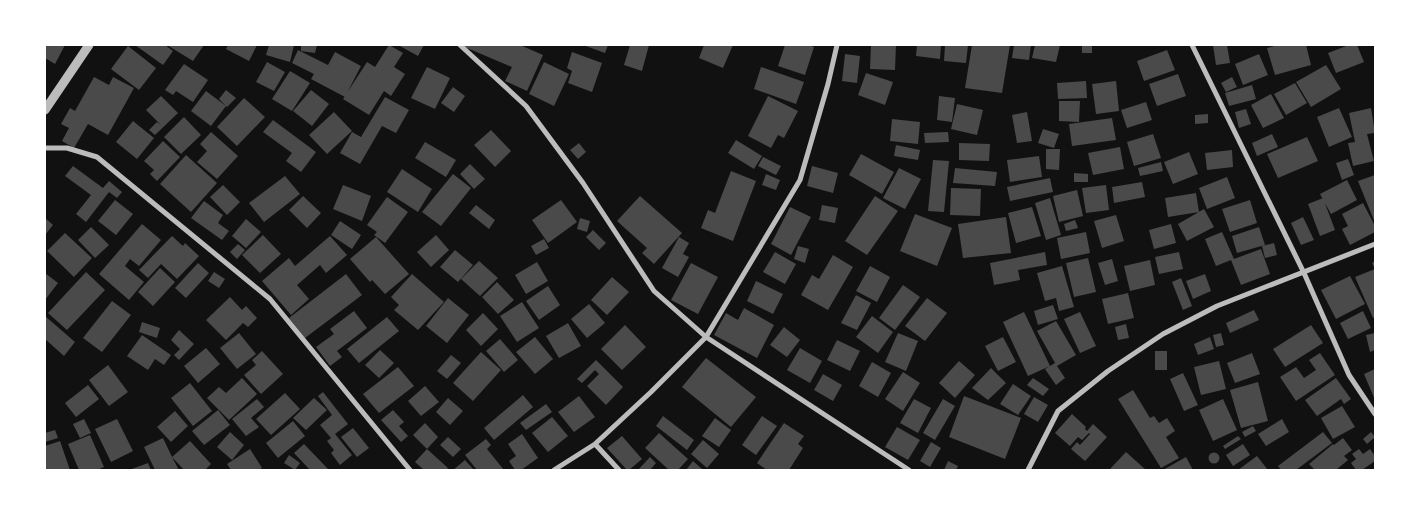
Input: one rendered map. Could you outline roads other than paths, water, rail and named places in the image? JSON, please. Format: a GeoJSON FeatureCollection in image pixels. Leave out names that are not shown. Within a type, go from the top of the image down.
{"type":"FeatureCollection","features":[{"type":"Feature","properties":{"kind":"street"},"geometry":{"type":"LineString","coordinates":[[45,110],[89,45]]}},
{"type":"Feature","properties":{"kind":"street"},"geometry":{"type":"LineString","coordinates":[[460,45],[526,106],[583,183],[654,291],[706,337],[909,470]]}},
{"type":"Feature","properties":{"kind":"street"},"geometry":{"type":"LineString","coordinates":[[554,470],[595,444],[706,337],[800,180],[828,84],[837,45]]}},
{"type":"Feature","properties":{"kind":"street"},"geometry":{"type":"LineString","coordinates":[[1192,45],[1304,273],[1349,375],[1375,414]]}},
{"type":"Feature","properties":{"kind":"street"},"geometry":{"type":"LineString","coordinates":[[45,148],[66,148],[97,157],[270,299],[410,470]]}},
{"type":"Feature","properties":{"kind":"street"},"geometry":{"type":"LineString","coordinates":[[1028,470],[1058,411],[1108,371],[1163,334],[1218,306],[1375,244]]}},
{"type":"Feature","properties":{"kind":"street"},"geometry":{"type":"LineString","coordinates":[[595,444],[620,470]]}}]}
